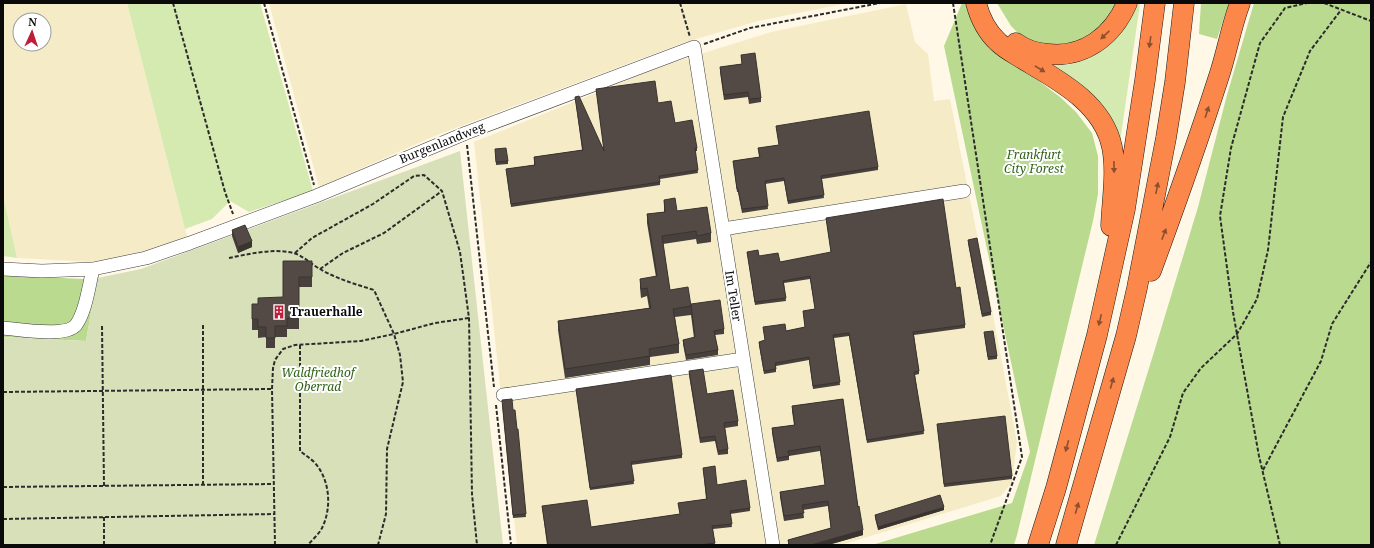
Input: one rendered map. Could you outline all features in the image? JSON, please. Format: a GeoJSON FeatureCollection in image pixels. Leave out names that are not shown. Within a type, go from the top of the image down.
{"type":"FeatureCollection","features":[{"type":"Feature","properties":{"kind":"highway"},"geometry":{"type":"LineString","coordinates":[[976,3],[986,27],[999,43],[1058,80],[1088,104],[1098,115],[1109,137],[1112,147],[1114,178],[1109,282]]}},
{"type":"Feature","properties":{"kind":"highway"},"geometry":{"type":"LineString","coordinates":[[984,3],[993,20],[1010,40],[1031,51],[1054,55],[1076,52],[1087,48],[1099,40],[1116,24],[1127,3]]}},
{"type":"Feature","properties":{"kind":"highway"},"geometry":{"type":"LineString","coordinates":[[1038,545],[1058,480],[1097,335],[1125,209],[1145,80],[1155,3]]}},
{"type":"Feature","properties":{"kind":"highway"},"geometry":{"type":"LineString","coordinates":[[1066,545],[1126,336],[1138,288],[1166,138],[1175,82],[1184,3]]}},
{"type":"Feature","properties":{"kind":"highway"},"geometry":{"type":"LineString","coordinates":[[1126,336],[1180,194],[1220,73],[1240,3]]}},
{"type":"Feature","properties":{"kind":"street","name":"Burgenlandweg"},"geometry":{"type":"LineString","coordinates":[[3,269],[42,271],[93,269],[146,258],[316,196],[466,133],[694,47]]}},
{"type":"Feature","properties":{"kind":"street","name":"Im Teller"},"geometry":{"type":"LineString","coordinates":[[694,47],[773,545]]}},
{"type":"Feature","properties":{"kind":"street"},"geometry":{"type":"LineString","coordinates":[[723,228],[964,191]]}},
{"type":"Feature","properties":{"kind":"street"},"geometry":{"type":"LineString","coordinates":[[3,328],[55,332],[66,330],[75,326],[82,314],[93,269]]}},
{"type":"Feature","properties":{"kind":"street"},"geometry":{"type":"LineString","coordinates":[[498,397],[743,359]]}},
{"type":"Feature","properties":{"kind":"path"},"geometry":{"type":"LineString","coordinates":[[173,3],[225,192],[237,225]]}},
{"type":"Feature","properties":{"kind":"path"},"geometry":{"type":"LineString","coordinates":[[264,3],[316,196]]}},
{"type":"Feature","properties":{"kind":"path"},"geometry":{"type":"LineString","coordinates":[[680,3],[694,47],[750,28],[880,3]]}},
{"type":"Feature","properties":{"kind":"path"},"geometry":{"type":"LineString","coordinates":[[953,3],[1022,457],[990,545]]}},
{"type":"Feature","properties":{"kind":"path"},"geometry":{"type":"LineString","coordinates":[[1280,545],[1262,471],[1237,334],[1220,216],[1231,148],[1260,43],[1285,8],[1307,3]]}},
{"type":"Feature","properties":{"kind":"path"},"geometry":{"type":"LineString","coordinates":[[1324,3],[1371,21]]}},
{"type":"Feature","properties":{"kind":"path"},"geometry":{"type":"LineString","coordinates":[[1116,545],[1170,437],[1183,393],[1201,368],[1237,334],[1257,299],[1268,250],[1283,117],[1310,52],[1341,10]]}},
{"type":"Feature","properties":{"kind":"path"},"geometry":{"type":"LineString","coordinates":[[466,133],[498,397],[512,545]]}},
{"type":"Feature","properties":{"kind":"path"},"geometry":{"type":"LineString","coordinates":[[295,253],[312,238],[373,204],[414,176],[424,175],[442,191],[460,252],[469,318],[472,494],[477,545]]}},
{"type":"Feature","properties":{"kind":"path"},"geometry":{"type":"LineString","coordinates":[[320,269],[343,253],[384,233],[442,191]]}},
{"type":"Feature","properties":{"kind":"path"},"geometry":{"type":"LineString","coordinates":[[229,258],[251,253],[295,253],[320,269],[346,282],[374,290],[394,334],[400,355],[403,382],[387,450],[386,514],[378,545]]}},
{"type":"Feature","properties":{"kind":"path"},"geometry":{"type":"LineString","coordinates":[[1262,471],[1321,361],[1332,324],[1371,262]]}},
{"type":"Feature","properties":{"kind":"path"},"geometry":{"type":"LineString","coordinates":[[275,545],[272,389],[275,360],[283,350],[295,345],[361,341],[435,323],[469,318]]}},
{"type":"Feature","properties":{"kind":"path"},"geometry":{"type":"LineString","coordinates":[[203,485],[204,325]]}},
{"type":"Feature","properties":{"kind":"path"},"geometry":{"type":"LineString","coordinates":[[102,326],[104,486]]}},
{"type":"Feature","properties":{"kind":"path"},"geometry":{"type":"LineString","coordinates":[[300,345],[300,451],[315,463],[324,477],[329,499],[327,512],[321,529],[308,545]]}},
{"type":"Feature","properties":{"kind":"path"},"geometry":{"type":"LineString","coordinates":[[3,392],[272,389]]}},
{"type":"Feature","properties":{"kind":"path"},"geometry":{"type":"LineString","coordinates":[[3,487],[273,484]]}},
{"type":"Feature","properties":{"kind":"path"},"geometry":{"type":"LineString","coordinates":[[3,519],[274,514]]}},
{"type":"Feature","properties":{"kind":"path"},"geometry":{"type":"LineString","coordinates":[[104,517],[104,545]]}},
{"type":"Feature","properties":{"kind":"shaded area"},"geometry":{"type":"Polygon","coordinates":[[[3,3],[127,3],[188,240],[145,253],[92,262],[17,258],[3,195],[3,3]]]}},
{"type":"Feature","properties":{"kind":"shaded area"},"geometry":{"type":"Polygon","coordinates":[[[269,3],[848,3],[758,21],[686,42],[437,135],[319,187],[269,3]]]}},
{"type":"Feature","properties":{"kind":"shaded area"},"geometry":{"type":"Polygon","coordinates":[[[906,4],[915,42],[928,54],[934,101],[950,99],[1017,442],[1012,482],[1001,496],[841,545],[517,545],[474,142],[665,65],[771,32],[906,4]]]}},
{"type":"Feature","properties":{"kind":"green space"},"geometry":{"type":"Polygon","coordinates":[[[127,3],[260,3],[313,191],[249,212],[230,201],[212,219],[185,229],[127,3]]]}},
{"type":"Feature","properties":{"kind":"green space","name":"Frankfurt City Forest"},"geometry":{"type":"Polygon","coordinates":[[[962,3],[965,3],[991,45],[1060,97],[1076,112],[1092,133],[1098,156],[1098,194],[1093,221],[1014,545],[872,545],[1012,503],[1030,452],[944,46],[962,3]]]}},
{"type":"Feature","properties":{"kind":"green space"},"geometry":{"type":"Polygon","coordinates":[[[997,3],[1120,3],[1087,42],[1045,47],[1022,37],[1011,26],[997,3]]]}},
{"type":"Feature","properties":{"kind":"green space"},"geometry":{"type":"Polygon","coordinates":[[[1201,3],[1229,3],[1217,39],[1199,34],[1201,3]]]}},
{"type":"Feature","properties":{"kind":"green space"},"geometry":{"type":"Polygon","coordinates":[[[1254,3],[1371,3],[1371,545],[1094,545],[1198,207],[1227,95],[1254,3]]]}},
{"type":"Feature","properties":{"kind":"green space"},"geometry":{"type":"Polygon","coordinates":[[[1137,4],[1140,4],[1119,149],[1046,64],[1065,65],[1078,63],[1100,52],[1118,36],[1132,15],[1137,4]]]}},
{"type":"Feature","properties":{"kind":"green space","name":"Waldfriedhof Oberrad"},"geometry":{"type":"Polygon","coordinates":[[[460,151],[503,545],[3,545],[3,337],[86,341],[97,278],[141,269],[460,151]]]}},
{"type":"Feature","properties":{"kind":"green space"},"geometry":{"type":"Polygon","coordinates":[[[3,195],[17,258],[3,256],[3,195]]]}},
{"type":"Feature","properties":{"kind":"green space"},"geometry":{"type":"Polygon","coordinates":[[[3,275],[83,279],[97,278],[86,341],[3,337],[3,275]]]}},
{"type":"Feature","properties":{"kind":"building"},"geometry":{"type":"Polygon","coordinates":[[[755,53],[761,98],[749,99],[748,92],[724,95],[720,67],[742,64],[741,55],[755,53]]]}},
{"type":"Feature","properties":{"kind":"building"},"geometry":{"type":"Polygon","coordinates":[[[655,81],[658,103],[671,101],[675,123],[692,120],[697,148],[695,148],[698,170],[659,176],[660,182],[511,204],[506,169],[535,165],[534,157],[583,150],[575,97],[579,96],[604,151],[596,89],[655,81]]]}},
{"type":"Feature","properties":{"kind":"building"},"geometry":{"type":"Polygon","coordinates":[[[869,111],[878,167],[821,176],[824,195],[788,201],[784,178],[765,181],[768,206],[742,209],[737,189],[733,161],[760,157],[758,148],[779,145],[776,126],[869,111]]]}},
{"type":"Feature","properties":{"kind":"building"},"geometry":{"type":"Polygon","coordinates":[[[506,148],[508,161],[496,162],[495,149],[506,148]]]}},
{"type":"Feature","properties":{"kind":"building"},"geometry":{"type":"Polygon","coordinates":[[[675,198],[677,211],[707,207],[711,233],[697,236],[696,231],[662,236],[670,290],[688,287],[691,306],[673,309],[679,344],[649,349],[650,356],[565,369],[558,321],[651,308],[647,288],[641,289],[640,279],[657,276],[647,214],[665,212],[664,200],[675,198]]]}},
{"type":"Feature","properties":{"kind":"building"},"geometry":{"type":"Polygon","coordinates":[[[943,199],[956,288],[960,287],[965,325],[913,332],[919,371],[914,372],[924,431],[867,440],[849,333],[833,335],[840,382],[813,386],[809,357],[775,363],[776,369],[764,371],[759,342],[765,340],[763,327],[785,324],[786,331],[805,327],[803,311],[815,309],[810,276],[783,281],[786,298],[755,302],[747,252],[758,250],[759,256],[778,253],[780,262],[831,252],[826,218],[943,199]]]}},
{"type":"Feature","properties":{"kind":"building"},"geometry":{"type":"Polygon","coordinates":[[[245,225],[252,241],[238,247],[232,230],[245,225]]]}},
{"type":"Feature","properties":{"kind":"building"},"geometry":{"type":"Polygon","coordinates":[[[977,238],[991,312],[982,314],[968,240],[977,238]]]}},
{"type":"Feature","properties":{"kind":"building","name":"Trauerhalle"},"geometry":{"type":"Polygon","coordinates":[[[283,261],[312,261],[312,277],[299,277],[299,318],[287,318],[287,326],[275,326],[275,338],[266,338],[266,327],[258,327],[258,319],[252,319],[252,304],[258,304],[258,298],[283,297],[283,261]]]}},
{"type":"Feature","properties":{"kind":"building"},"geometry":{"type":"Polygon","coordinates":[[[720,300],[724,329],[714,331],[718,350],[686,355],[683,340],[695,337],[691,304],[720,300]]]}},
{"type":"Feature","properties":{"kind":"building"},"geometry":{"type":"Polygon","coordinates":[[[993,331],[997,356],[988,357],[984,332],[993,331]]]}},
{"type":"Feature","properties":{"kind":"building"},"geometry":{"type":"Polygon","coordinates":[[[703,369],[707,394],[733,390],[738,421],[724,423],[728,449],[718,451],[715,436],[700,438],[689,371],[703,369]]]}},
{"type":"Feature","properties":{"kind":"building"},"geometry":{"type":"Polygon","coordinates":[[[671,375],[682,455],[631,462],[634,481],[590,488],[576,389],[671,375]]]}},
{"type":"Feature","properties":{"kind":"building"},"geometry":{"type":"Polygon","coordinates":[[[512,399],[518,429],[526,514],[513,515],[502,400],[512,399]]]}},
{"type":"Feature","properties":{"kind":"building"},"geometry":{"type":"Polygon","coordinates":[[[843,399],[858,507],[859,506],[863,530],[811,545],[789,545],[788,540],[831,528],[828,501],[802,505],[804,513],[784,516],[780,492],[825,485],[820,446],[788,451],[789,456],[777,458],[772,428],[795,425],[792,406],[843,399]]]}},
{"type":"Feature","properties":{"kind":"building"},"geometry":{"type":"Polygon","coordinates":[[[1005,416],[1012,476],[944,484],[937,424],[1005,416]]]}},
{"type":"Feature","properties":{"kind":"building"},"geometry":{"type":"Polygon","coordinates":[[[715,466],[717,485],[746,480],[750,508],[730,511],[732,524],[712,526],[715,543],[700,545],[548,545],[542,506],[587,500],[591,527],[680,514],[678,503],[707,499],[703,468],[715,466]]]}},
{"type":"Feature","properties":{"kind":"building"},"geometry":{"type":"Polygon","coordinates":[[[940,495],[944,507],[878,527],[875,515],[940,495]]]}},
{"type":"Feature","properties":{"kind":"place","name":"Trauerhalle"},"geometry":{"type":"Point","coordinates":[279,312]}}]}
